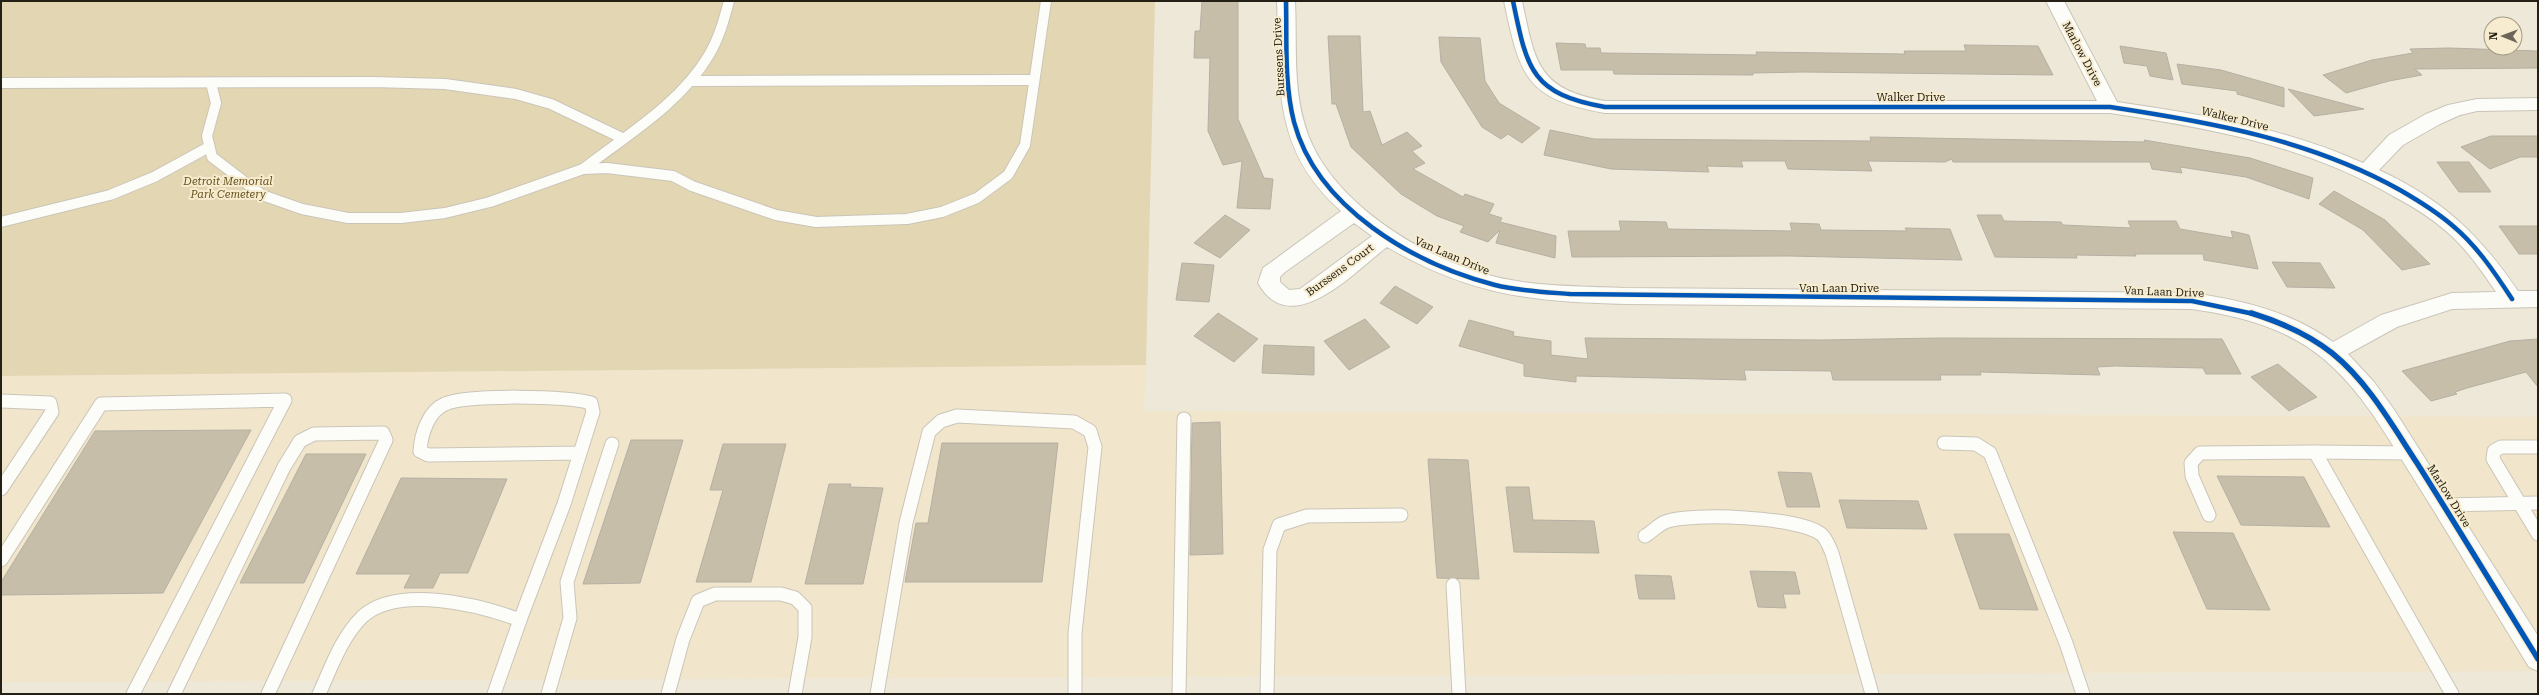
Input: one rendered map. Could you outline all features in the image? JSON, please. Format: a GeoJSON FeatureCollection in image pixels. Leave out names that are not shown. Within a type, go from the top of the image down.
{"type":"FeatureCollection","features":[{"type":"Feature","properties":{"kind":"street","name":"Burssens Drive"},"geometry":{"type":"LineString","coordinates":[[1286,1],[1290,98],[1294,123],[1305,150],[1325,182],[1355,212]]}},
{"type":"Feature","properties":{"kind":"street","name":"Walker Drive"},"geometry":{"type":"LineString","coordinates":[[1513,1],[1523,49],[1537,78],[1551,92],[1580,104],[1605,107],[2110,107],[2190,118],[2241,130],[2286,142],[2366,172]]}},
{"type":"Feature","properties":{"kind":"street","name":"Marlow Drive"},"geometry":{"type":"LineString","coordinates":[[2055,1],[2110,107]]}},
{"type":"Feature","properties":{"kind":"street"},"geometry":{"type":"LineString","coordinates":[[2512,299],[2485,259],[2458,229],[2402,191],[2366,172],[2396,140],[2433,119],[2455,110],[2477,105],[2538,104]]}},
{"type":"Feature","properties":{"kind":"street","name":"Van Laan Drive"},"geometry":{"type":"LineString","coordinates":[[1355,212],[1385,237],[1478,280],[1558,294],[2192,302],[2247,310],[2280,322],[2332,353]]}},
{"type":"Feature","properties":{"kind":"street","name":"Burssens Court"},"geometry":{"type":"LineString","coordinates":[[1355,212],[1278,266],[1270,274],[1269,283],[1274,292],[1282,296],[1301,298],[1329,280],[1385,237]]}},
{"type":"Feature","properties":{"kind":"street"},"geometry":{"type":"LineString","coordinates":[[2332,353],[2389,321],[2422,309],[2452,301],[2538,299]]}},
{"type":"Feature","properties":{"kind":"street","name":"Marlow Drive"},"geometry":{"type":"LineString","coordinates":[[2332,353],[2365,387],[2410,453],[2444,505],[2538,659]]}},
{"type":"Feature","properties":{"kind":"lane"},"geometry":{"type":"LineString","coordinates":[[583,169],[676,97],[691,81],[721,32],[729,1]]}},
{"type":"Feature","properties":{"kind":"lane"},"geometry":{"type":"LineString","coordinates":[[211,83],[216,103],[207,136],[212,157],[262,195],[302,210],[348,218],[401,218],[445,214],[490,202],[583,169],[608,168],[672,176],[692,186],[734,202],[776,215],[816,222],[907,219],[936,214],[977,198],[1008,175],[1025,145],[1032,109],[1034,80],[1046,1]]}},
{"type":"Feature","properties":{"kind":"lane"},"geometry":{"type":"LineString","coordinates":[[691,81],[1034,80]]}},
{"type":"Feature","properties":{"kind":"lane"},"geometry":{"type":"LineString","coordinates":[[1,83],[363,82],[461,86],[508,93],[550,104],[586,118],[622,138]]}},
{"type":"Feature","properties":{"kind":"lane"},"geometry":{"type":"LineString","coordinates":[[1,222],[110,195],[154,177],[210,147]]}},
{"type":"Feature","properties":{"kind":"lane"},"geometry":{"type":"LineString","coordinates":[[1,560],[101,404],[285,400],[133,694]]}},
{"type":"Feature","properties":{"kind":"lane"},"geometry":{"type":"LineString","coordinates":[[494,694],[564,504],[593,412],[590,403],[581,400],[456,400],[434,411],[420,443],[420,451],[428,456],[580,453]]}},
{"type":"Feature","properties":{"kind":"lane"},"geometry":{"type":"LineString","coordinates":[[1,401],[50,403],[52,412],[1,489]]}},
{"type":"Feature","properties":{"kind":"lane"},"geometry":{"type":"LineString","coordinates":[[877,694],[906,523],[929,432],[941,421],[958,416],[1074,422],[1090,431],[1095,447],[1074,633],[1075,694]]}},
{"type":"Feature","properties":{"kind":"lane"},"geometry":{"type":"LineString","coordinates":[[1179,694],[1184,419]]}},
{"type":"Feature","properties":{"kind":"lane"},"geometry":{"type":"LineString","coordinates":[[174,694],[284,467],[300,441],[314,434],[383,433],[386,440],[268,694]]}},
{"type":"Feature","properties":{"kind":"lane"},"geometry":{"type":"LineString","coordinates":[[1944,443],[1976,444],[1990,453],[2066,642],[2083,694]]}},
{"type":"Feature","properties":{"kind":"lane"},"geometry":{"type":"LineString","coordinates":[[548,694],[565,641],[570,618],[567,582],[612,444]]}},
{"type":"Feature","properties":{"kind":"lane"},"geometry":{"type":"LineString","coordinates":[[2538,447],[2501,447],[2494,451],[2493,459],[2538,534]]}},
{"type":"Feature","properties":{"kind":"lane"},"geometry":{"type":"LineString","coordinates":[[2315,452],[2452,694]]}},
{"type":"Feature","properties":{"kind":"lane"},"geometry":{"type":"LineString","coordinates":[[2209,515],[2192,476],[2191,463],[2200,453],[2410,453]]}},
{"type":"Feature","properties":{"kind":"lane"},"geometry":{"type":"LineString","coordinates":[[2444,505],[2538,504]]}},
{"type":"Feature","properties":{"kind":"lane"},"geometry":{"type":"LineString","coordinates":[[1267,694],[1270,550],[1279,526],[1307,516],[1401,515]]}},
{"type":"Feature","properties":{"kind":"lane"},"geometry":{"type":"LineString","coordinates":[[1645,536],[1665,522],[1687,518],[1743,518],[1799,526],[1821,534],[1832,553],[1872,694]]}},
{"type":"Feature","properties":{"kind":"lane"},"geometry":{"type":"LineString","coordinates":[[1454,585],[1459,694]]}},
{"type":"Feature","properties":{"kind":"lane"},"geometry":{"type":"LineString","coordinates":[[668,694],[683,639],[698,601],[715,594],[781,594],[794,598],[805,608],[806,637],[795,694]]}},
{"type":"Feature","properties":{"kind":"lane"},"geometry":{"type":"LineString","coordinates":[[319,694],[343,644],[357,624],[371,610],[393,602],[437,599],[461,601],[481,605],[520,620]]}},
{"type":"Feature","properties":{"kind":"shaded area"},"geometry":{"type":"Polygon","coordinates":[[[1146,365],[1144,411],[2538,417],[2538,671],[1,682],[1,376],[1146,365]]]}},
{"type":"Feature","properties":{"kind":"green space","name":"Detroit Memorial Park Cemetery"},"geometry":{"type":"Polygon","coordinates":[[[1,1],[1155,1],[1146,365],[1,376],[1,1]]]}},
{"type":"Feature","properties":{"kind":"building"},"geometry":{"type":"Polygon","coordinates":[[[1202,1],[1238,1],[1238,119],[1264,178],[1273,179],[1270,209],[1237,208],[1242,161],[1223,165],[1208,131],[1210,58],[1194,58],[1195,31],[1200,31],[1202,1]]]}},
{"type":"Feature","properties":{"kind":"building"},"geometry":{"type":"Polygon","coordinates":[[[1328,36],[1360,36],[1363,112],[1370,111],[1382,145],[1407,132],[1422,146],[1412,151],[1425,163],[1413,169],[1463,197],[1465,194],[1494,204],[1489,214],[1502,218],[1500,222],[1556,236],[1555,258],[1496,243],[1500,230],[1488,242],[1460,232],[1464,226],[1437,216],[1401,194],[1351,147],[1336,104],[1332,104],[1328,36]]]}},
{"type":"Feature","properties":{"kind":"building"},"geometry":{"type":"Polygon","coordinates":[[[1439,37],[1480,38],[1485,81],[1499,103],[1540,128],[1522,143],[1508,134],[1501,139],[1482,127],[1441,62],[1439,37]]]}},
{"type":"Feature","properties":{"kind":"building"},"geometry":{"type":"Polygon","coordinates":[[[1556,43],[1585,44],[1586,48],[1600,48],[1601,53],[1757,55],[1756,52],[1905,54],[1904,51],[1966,51],[1964,45],[2038,46],[2053,75],[1803,72],[1753,73],[1753,75],[1614,74],[1613,70],[1561,70],[1556,43]]]}},
{"type":"Feature","properties":{"kind":"building"},"geometry":{"type":"Polygon","coordinates":[[[2120,46],[2166,53],[2173,80],[2150,76],[2147,66],[2124,63],[2120,46]]]}},
{"type":"Feature","properties":{"kind":"building"},"geometry":{"type":"Polygon","coordinates":[[[2410,49],[2483,49],[2483,56],[2523,56],[2523,50],[2538,51],[2538,68],[2415,69],[2422,75],[2389,81],[2346,93],[2323,75],[2372,60],[2413,53],[2410,49]]]}},
{"type":"Feature","properties":{"kind":"building"},"geometry":{"type":"Polygon","coordinates":[[[2177,64],[2221,70],[2284,88],[2284,107],[2237,94],[2237,91],[2182,84],[2177,64]]]}},
{"type":"Feature","properties":{"kind":"building"},"geometry":{"type":"Polygon","coordinates":[[[2288,89],[2364,109],[2314,116],[2288,89]]]}},
{"type":"Feature","properties":{"kind":"building"},"geometry":{"type":"Polygon","coordinates":[[[1550,130],[1594,139],[1871,141],[1870,137],[2145,142],[2144,140],[2250,158],[2313,178],[2309,199],[2246,177],[2180,167],[2182,173],[2152,169],[2150,162],[1953,162],[1952,159],[1945,162],[1868,161],[1872,171],[1788,169],[1785,161],[1741,161],[1743,167],[1707,166],[1709,172],[1611,169],[1544,155],[1550,130]]]}},
{"type":"Feature","properties":{"kind":"building"},"geometry":{"type":"Polygon","coordinates":[[[2491,136],[2538,136],[2538,157],[2520,157],[2490,169],[2461,147],[2491,136]]]}},
{"type":"Feature","properties":{"kind":"building"},"geometry":{"type":"Polygon","coordinates":[[[2437,162],[2469,162],[2491,192],[2459,192],[2437,162]]]}},
{"type":"Feature","properties":{"kind":"building"},"geometry":{"type":"Polygon","coordinates":[[[2334,191],[2385,220],[2430,264],[2402,270],[2363,230],[2319,204],[2334,191]]]}},
{"type":"Feature","properties":{"kind":"building"},"geometry":{"type":"Polygon","coordinates":[[[1225,215],[1250,230],[1220,258],[1194,243],[1225,215]]]}},
{"type":"Feature","properties":{"kind":"building"},"geometry":{"type":"Polygon","coordinates":[[[1977,215],[2001,215],[2004,221],[2061,222],[2063,225],[2131,228],[2128,221],[2176,221],[2180,229],[2233,238],[2231,231],[2249,235],[2258,269],[2204,260],[2203,254],[2135,254],[2136,256],[2076,255],[2077,258],[1995,257],[1977,215]]]}},
{"type":"Feature","properties":{"kind":"building"},"geometry":{"type":"Polygon","coordinates":[[[1619,221],[1666,222],[1668,229],[1792,231],[1790,223],[1819,224],[1821,230],[1907,231],[1905,228],[1950,229],[1962,260],[1789,256],[1572,257],[1568,231],[1621,231],[1619,221]]]}},
{"type":"Feature","properties":{"kind":"building"},"geometry":{"type":"Polygon","coordinates":[[[2499,226],[2538,226],[2538,254],[2519,254],[2499,226]]]}},
{"type":"Feature","properties":{"kind":"building"},"geometry":{"type":"Polygon","coordinates":[[[2272,262],[2320,263],[2335,288],[2287,287],[2272,262]]]}},
{"type":"Feature","properties":{"kind":"building"},"geometry":{"type":"Polygon","coordinates":[[[1182,263],[1214,265],[1209,302],[1176,300],[1182,263]]]}},
{"type":"Feature","properties":{"kind":"building"},"geometry":{"type":"Polygon","coordinates":[[[1395,286],[1433,307],[1417,324],[1380,303],[1395,286]]]}},
{"type":"Feature","properties":{"kind":"building"},"geometry":{"type":"Polygon","coordinates":[[[1218,313],[1258,339],[1234,362],[1194,336],[1218,313]]]}},
{"type":"Feature","properties":{"kind":"building"},"geometry":{"type":"Polygon","coordinates":[[[1365,319],[1390,347],[1349,370],[1324,341],[1365,319]]]}},
{"type":"Feature","properties":{"kind":"building"},"geometry":{"type":"Polygon","coordinates":[[[1469,320],[1514,332],[1513,336],[1551,341],[1551,355],[1588,359],[1585,338],[1822,340],[1938,338],[2222,339],[2241,374],[2206,374],[2203,368],[2115,366],[2097,367],[2100,375],[1980,372],[1981,375],[1940,375],[1941,380],[1833,380],[1831,371],[1744,370],[1746,380],[1576,376],[1576,382],[1524,376],[1524,364],[1459,346],[1469,320]]]}},
{"type":"Feature","properties":{"kind":"building"},"geometry":{"type":"Polygon","coordinates":[[[2538,339],[2538,387],[2526,372],[2467,388],[2455,392],[2457,394],[2431,401],[2402,371],[2510,341],[2538,339]]]}},
{"type":"Feature","properties":{"kind":"building"},"geometry":{"type":"Polygon","coordinates":[[[1264,345],[1314,347],[1314,375],[1262,373],[1264,345]]]}},
{"type":"Feature","properties":{"kind":"building"},"geometry":{"type":"Polygon","coordinates":[[[2278,364],[2317,397],[2289,411],[2251,377],[2278,364]]]}},
{"type":"Feature","properties":{"kind":"building"},"geometry":{"type":"Polygon","coordinates":[[[1220,422],[1223,554],[1190,555],[1192,423],[1220,422]]]}},
{"type":"Feature","properties":{"kind":"building"},"geometry":{"type":"Polygon","coordinates":[[[251,430],[163,593],[1,595],[1,582],[95,431],[251,430]]]}},
{"type":"Feature","properties":{"kind":"building"},"geometry":{"type":"Polygon","coordinates":[[[631,440],[683,440],[640,583],[583,584],[631,440]]]}},
{"type":"Feature","properties":{"kind":"building"},"geometry":{"type":"Polygon","coordinates":[[[942,443],[1058,443],[1042,582],[905,582],[916,523],[928,523],[942,443]]]}},
{"type":"Feature","properties":{"kind":"building"},"geometry":{"type":"Polygon","coordinates":[[[723,444],[786,444],[751,582],[696,582],[723,490],[710,490],[723,444]]]}},
{"type":"Feature","properties":{"kind":"building"},"geometry":{"type":"Polygon","coordinates":[[[306,454],[366,454],[304,583],[240,583],[306,454]]]}},
{"type":"Feature","properties":{"kind":"building"},"geometry":{"type":"Polygon","coordinates":[[[1428,459],[1468,460],[1479,579],[1437,578],[1428,459]]]}},
{"type":"Feature","properties":{"kind":"building"},"geometry":{"type":"Polygon","coordinates":[[[1778,472],[1811,473],[1820,507],[1787,507],[1778,472]]]}},
{"type":"Feature","properties":{"kind":"building"},"geometry":{"type":"Polygon","coordinates":[[[2217,476],[2304,477],[2330,527],[2241,525],[2217,476]]]}},
{"type":"Feature","properties":{"kind":"building"},"geometry":{"type":"Polygon","coordinates":[[[401,478],[507,479],[468,573],[440,573],[433,588],[404,588],[411,574],[356,574],[401,478]]]}},
{"type":"Feature","properties":{"kind":"building"},"geometry":{"type":"Polygon","coordinates":[[[829,484],[851,484],[850,487],[883,488],[863,584],[805,584],[829,484]]]}},
{"type":"Feature","properties":{"kind":"building"},"geometry":{"type":"Polygon","coordinates":[[[1506,487],[1529,487],[1533,520],[1594,521],[1599,553],[1514,552],[1506,487]]]}},
{"type":"Feature","properties":{"kind":"building"},"geometry":{"type":"Polygon","coordinates":[[[1839,500],[1918,501],[1927,529],[1847,528],[1839,500]]]}},
{"type":"Feature","properties":{"kind":"building"},"geometry":{"type":"Polygon","coordinates":[[[2173,532],[2233,533],[2270,610],[2207,609],[2173,532]]]}},
{"type":"Feature","properties":{"kind":"building"},"geometry":{"type":"Polygon","coordinates":[[[1954,534],[2009,534],[2038,610],[1980,609],[1954,534]]]}},
{"type":"Feature","properties":{"kind":"building"},"geometry":{"type":"Polygon","coordinates":[[[1750,571],[1795,572],[1800,594],[1783,594],[1786,608],[1758,607],[1750,571]]]}},
{"type":"Feature","properties":{"kind":"building"},"geometry":{"type":"Polygon","coordinates":[[[1635,575],[1671,576],[1675,599],[1639,599],[1635,575]]]}},
{"type":"Feature","properties":{"kind":"cycle path"},"geometry":{"type":"LineString","coordinates":[[1286,1],[1288,77],[1291,107],[1294,122],[1304,150],[1320,176],[1341,200],[1366,222],[1393,241],[1450,270],[1478,280],[1514,289],[1532,291],[1625,296],[2192,301],[2230,307],[2266,317],[2300,332],[2332,353],[2355,375],[2376,401],[2444,506],[2538,659]]}},
{"type":"Feature","properties":{"kind":"cycle path"},"geometry":{"type":"LineString","coordinates":[[1513,1],[1528,61],[1536,75],[1547,87],[1561,96],[1580,103],[1605,107],[2110,107],[2189,120],[2269,137],[2308,149],[2345,163],[2382,180],[2417,200],[2444,218],[2466,238],[2494,272],[2512,299]]}}]}
